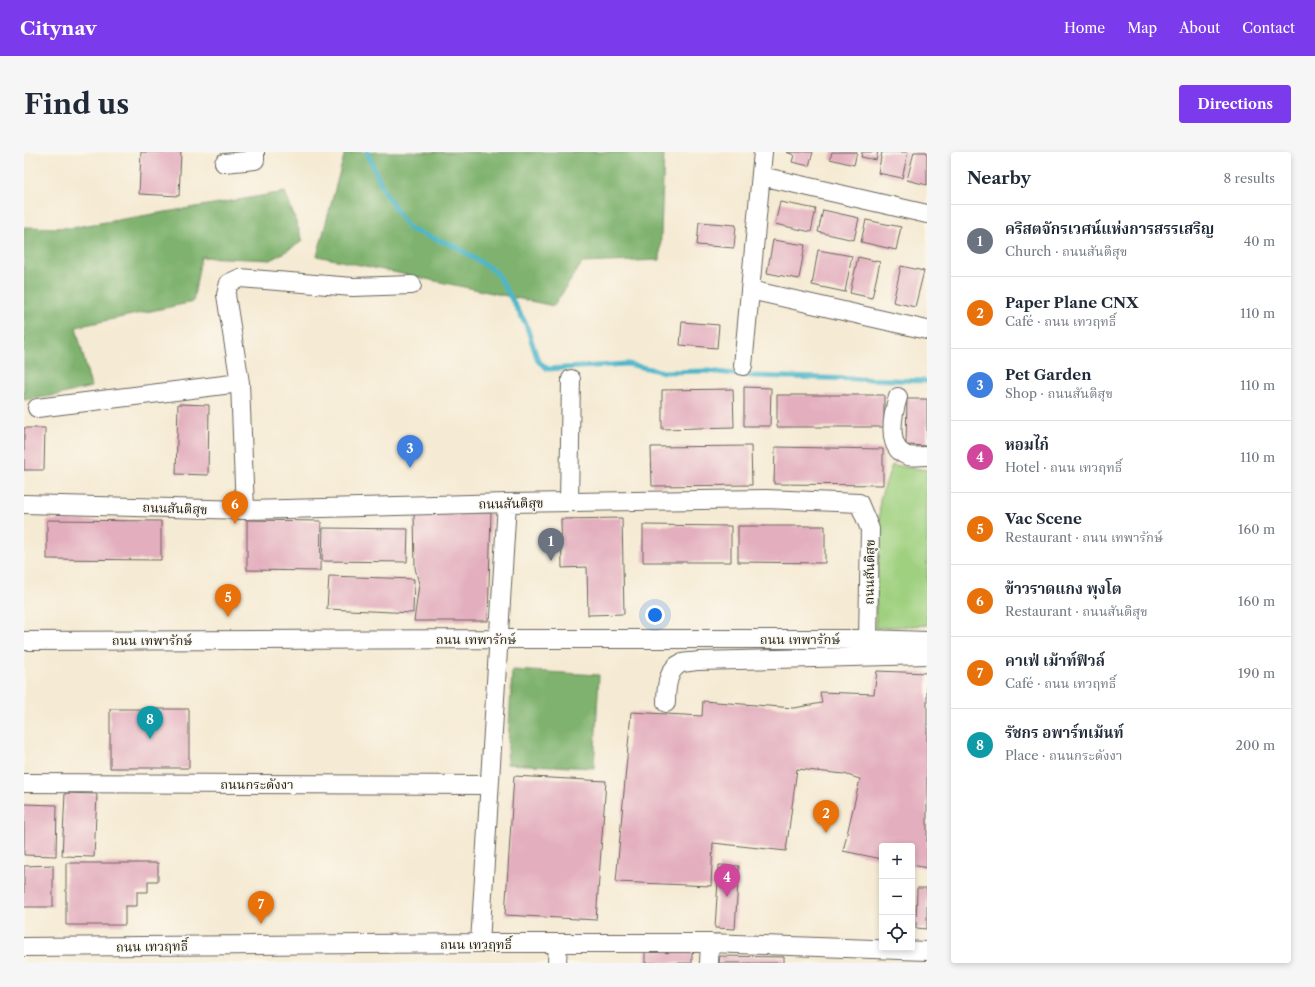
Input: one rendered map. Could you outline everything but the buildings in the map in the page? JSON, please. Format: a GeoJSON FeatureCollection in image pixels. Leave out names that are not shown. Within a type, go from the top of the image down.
{"type":"FeatureCollection","features":[{"type":"Feature","properties":{"kind":"street"},"geometry":{"type":"LineString","coordinates":[[224,163],[255,160],[255,152]]}},
{"type":"Feature","properties":{"kind":"street"},"geometry":{"type":"LineString","coordinates":[[743,366],[763,152]]}},
{"type":"Feature","properties":{"kind":"street"},"geometry":{"type":"LineString","coordinates":[[761,176],[927,214]]}},
{"type":"Feature","properties":{"kind":"street"},"geometry":{"type":"LineString","coordinates":[[245,510],[240,383],[226,295],[230,283],[240,278],[353,287],[412,285]]}},
{"type":"Feature","properties":{"kind":"street"},"geometry":{"type":"LineString","coordinates":[[750,290],[927,330]]}},
{"type":"Feature","properties":{"kind":"street"},"geometry":{"type":"LineString","coordinates":[[569,502],[571,379]]}},
{"type":"Feature","properties":{"kind":"street"},"geometry":{"type":"LineString","coordinates":[[37,408],[240,383]]}},
{"type":"Feature","properties":{"kind":"street"},"geometry":{"type":"LineString","coordinates":[[898,397],[892,417],[893,440],[901,453],[909,456],[927,456]]}},
{"type":"Feature","properties":{"kind":"street","name":"ถนนสันติสุข"},"geometry":{"type":"LineString","coordinates":[[24,504],[245,510],[507,503],[766,499],[859,503],[870,529],[868,639]]}},
{"type":"Feature","properties":{"kind":"street"},"geometry":{"type":"LineString","coordinates":[[480,943],[507,503]]}},
{"type":"Feature","properties":{"kind":"street","name":"ถนน เทพารักษ์"},"geometry":{"type":"LineString","coordinates":[[24,641],[498,639],[927,640]]}},
{"type":"Feature","properties":{"kind":"street"},"geometry":{"type":"LineString","coordinates":[[666,703],[666,694],[671,671],[681,663],[698,661],[927,655]]}},
{"type":"Feature","properties":{"kind":"street","name":"ถนนกระดังงา"},"geometry":{"type":"LineString","coordinates":[[24,783],[489,785]]}},
{"type":"Feature","properties":{"kind":"street","name":"ถนน เทวฤทธิ์"},"geometry":{"type":"LineString","coordinates":[[24,947],[480,943],[710,943],[927,951]]}},
{"type":"Feature","properties":{"kind":"street"},"geometry":{"type":"LineString","coordinates":[[557,963],[558,943]]}},
{"type":"Feature","properties":{"kind":"street"},"geometry":{"type":"LineString","coordinates":[[709,963],[710,943]]}},
{"type":"Feature","properties":{"kind":"green space"},"geometry":{"type":"Polygon","coordinates":[[[345,152],[664,152],[660,260],[582,263],[554,306],[317,256],[345,152]]]}},
{"type":"Feature","properties":{"kind":"green space"},"geometry":{"type":"Polygon","coordinates":[[[285,192],[303,241],[271,260],[201,257],[193,302],[76,327],[91,387],[58,395],[24,400],[24,227],[70,228],[285,192]]]}},
{"type":"Feature","properties":{"kind":"green space"},"geometry":{"type":"Polygon","coordinates":[[[892,465],[927,470],[927,625],[875,628],[880,499],[892,465]]]}},
{"type":"Feature","properties":{"kind":"green space"},"geometry":{"type":"Polygon","coordinates":[[[512,670],[599,675],[594,768],[507,764],[512,670]]]}},
{"type":"Feature","properties":{"kind":"waterway"},"geometry":{"type":"LineString","coordinates":[[367,152],[384,191],[409,229],[455,246],[496,272],[526,324],[538,361],[548,369],[628,364],[664,372],[708,371],[752,376],[927,381]]}},
{"type":"Feature","properties":{"kind":"place","name":"Pet Garden"},"geometry":{"type":"Point","coordinates":[410,468]}},
{"type":"Feature","properties":{"kind":"place","name":"ข้าวราดแกง พุงโต"},"geometry":{"type":"Point","coordinates":[235,524]}},
{"type":"Feature","properties":{"kind":"place","name":"คริสตจักรเวศน์แห่งการสรรเสริญ"},"geometry":{"type":"Point","coordinates":[551,561]}},
{"type":"Feature","properties":{"kind":"place","name":"Vac Scene"},"geometry":{"type":"Point","coordinates":[228,617]}},
{"type":"Feature","properties":{"kind":"place","name":"รัชกร อพาร์ทเม้นท์"},"geometry":{"type":"Point","coordinates":[150,739]}},
{"type":"Feature","properties":{"kind":"place","name":"Paper Plane CNX"},"geometry":{"type":"Point","coordinates":[826,833]}},
{"type":"Feature","properties":{"kind":"place","name":"หอมไก๋"},"geometry":{"type":"Point","coordinates":[727,897]}},
{"type":"Feature","properties":{"kind":"place","name":"คาเฟ่ เม้าท์ฟิวล์"},"geometry":{"type":"Point","coordinates":[261,924]}}]}
